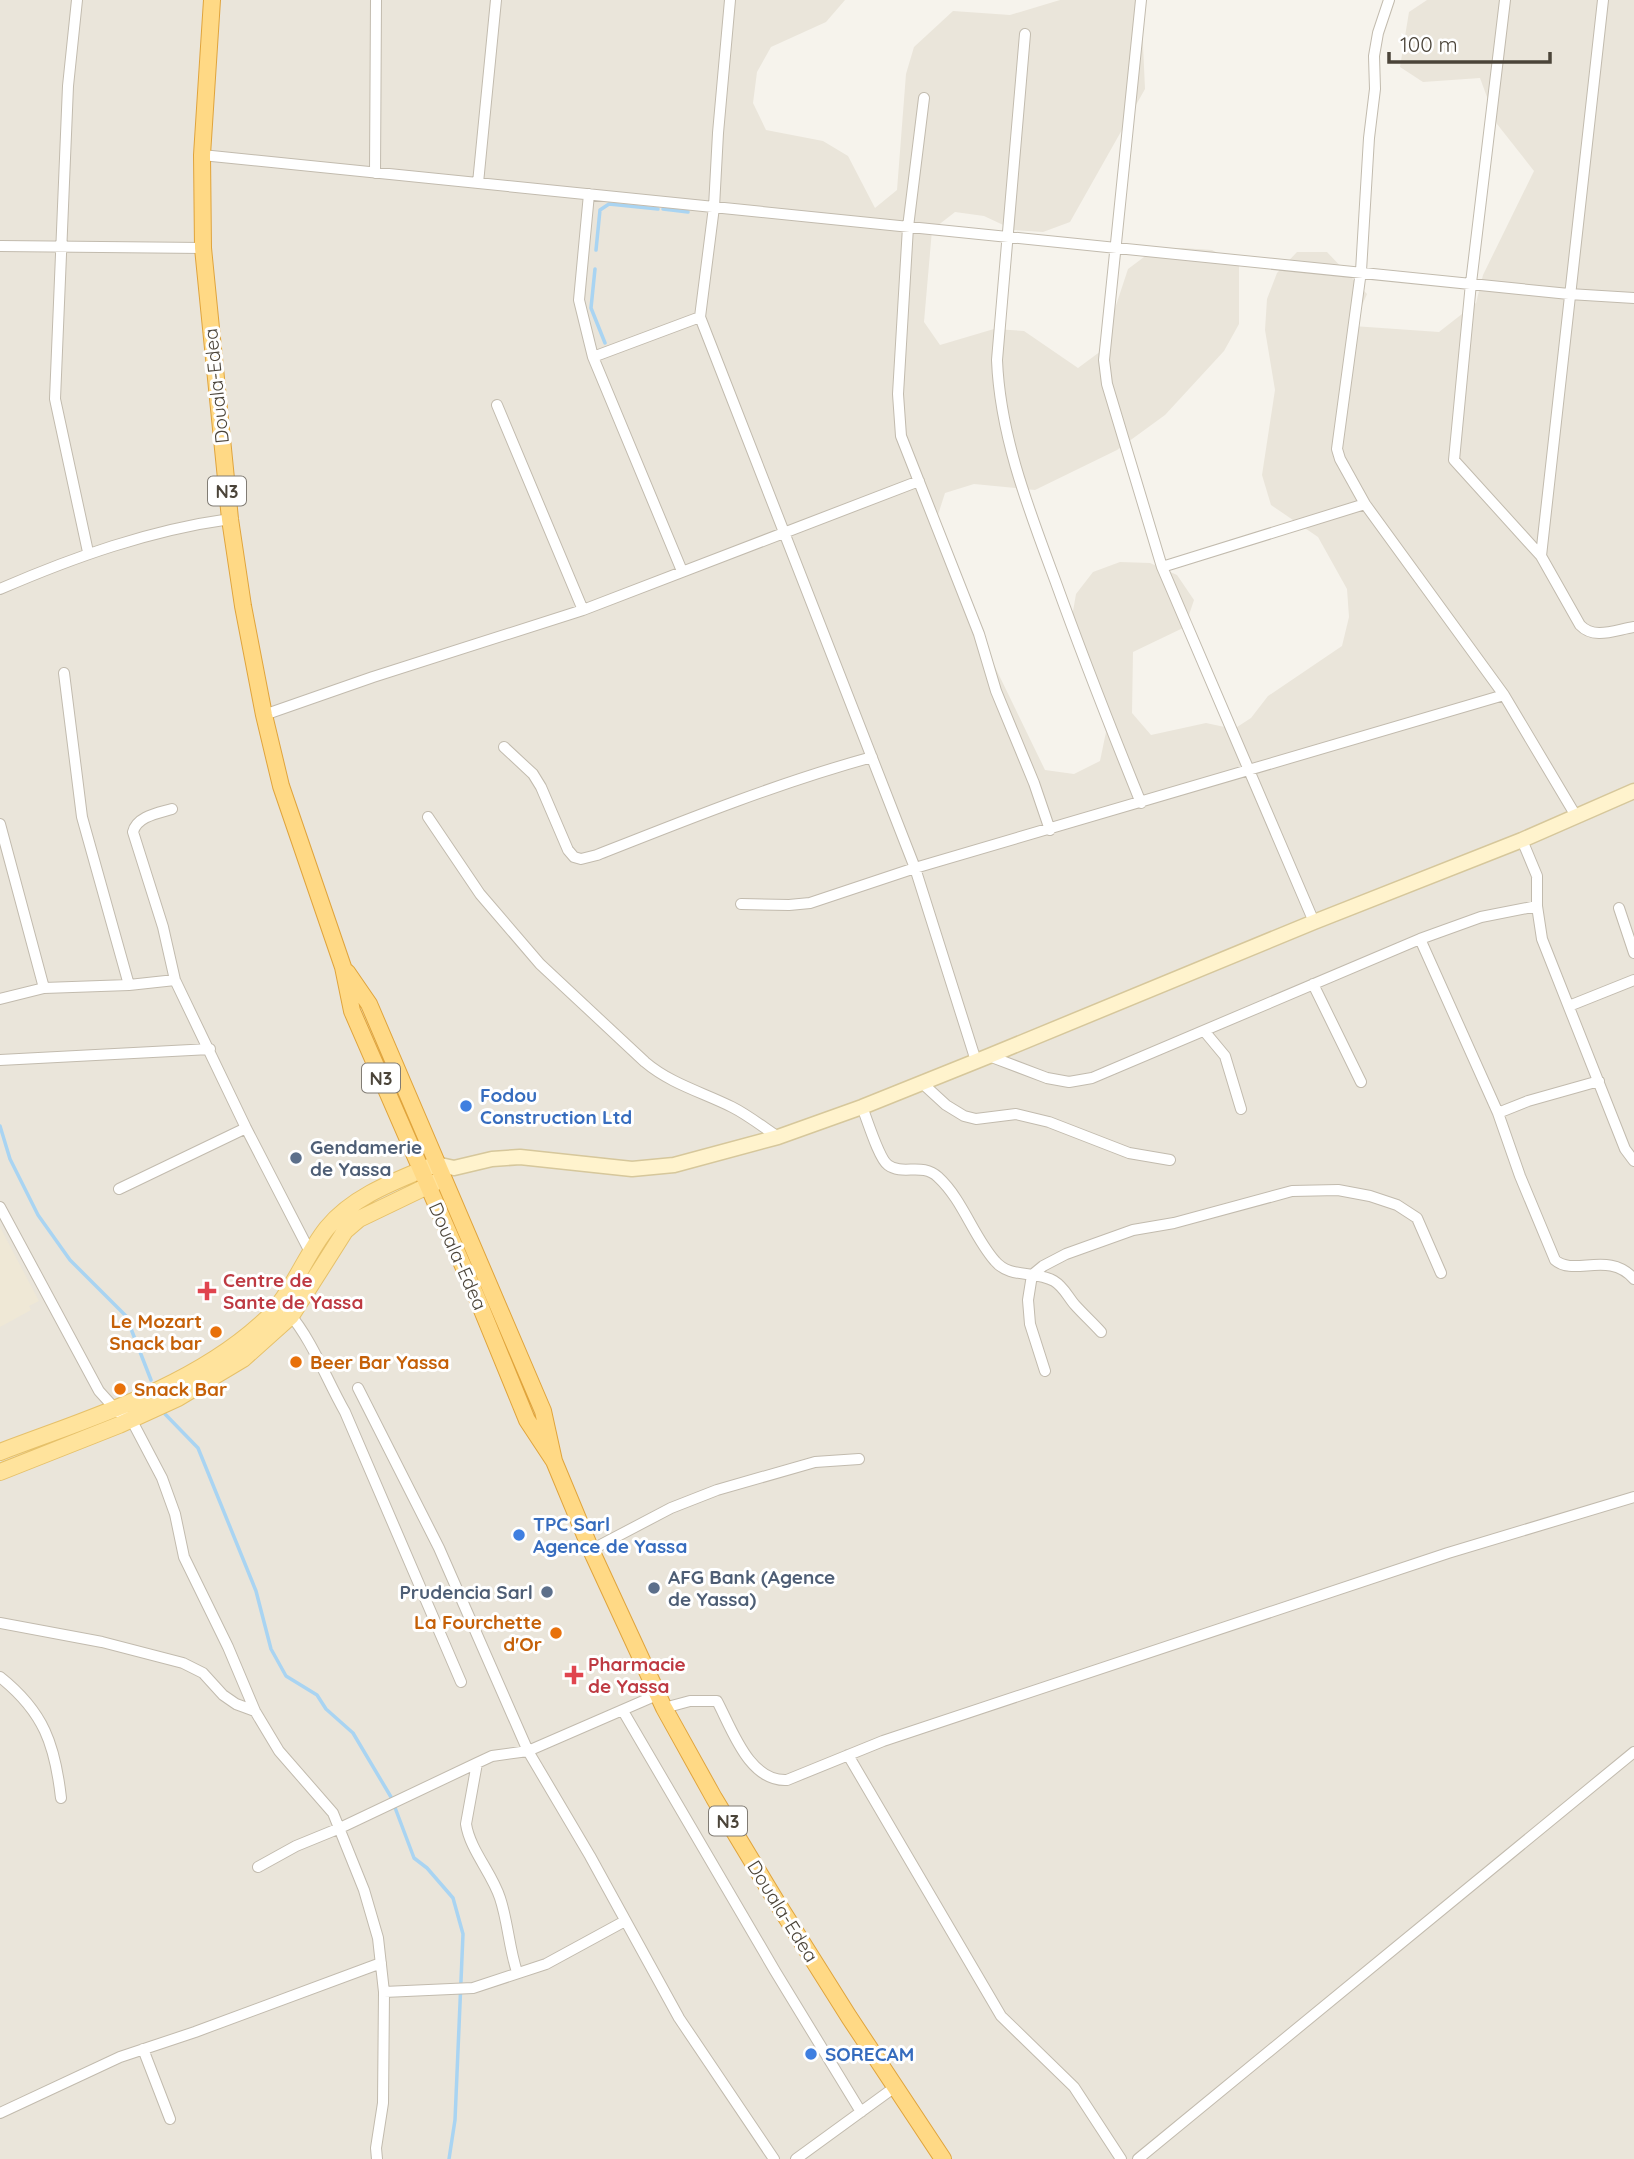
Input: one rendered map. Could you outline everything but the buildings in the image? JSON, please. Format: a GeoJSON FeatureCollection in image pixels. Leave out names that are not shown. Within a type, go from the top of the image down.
{"type":"FeatureCollection","features":[{"type":"Feature","properties":{"kind":"highway","name":"Douala-Edea"},"geometry":{"type":"LineString","coordinates":[[212,0],[202,155],[203,248],[230,519],[243,606],[281,786],[343,967],[369,1004],[436,1173],[543,1411],[554,1461],[591,1550],[660,1702],[776,1901],[943,2159]]}},
{"type":"Feature","properties":{"kind":"main road"},"geometry":{"type":"LineString","coordinates":[[0,1452],[162,1387],[214,1359],[263,1323],[286,1310],[311,1254],[326,1230],[349,1206],[436,1173],[492,1159],[520,1157],[632,1169],[674,1165],[778,1137],[982,1059],[1314,922],[1522,840],[1634,791]]}},
{"type":"Feature","properties":{"kind":"main road"},"geometry":{"type":"LineString","coordinates":[[0,1472],[178,1398],[243,1359],[286,1310],[345,1231],[359,1219],[436,1173]]}},
{"type":"Feature","properties":{"kind":"street"},"geometry":{"type":"LineString","coordinates":[[77,0],[68,86],[55,398],[88,552]]}},
{"type":"Feature","properties":{"kind":"street"},"geometry":{"type":"LineString","coordinates":[[375,173],[376,0]]}},
{"type":"Feature","properties":{"kind":"street"},"geometry":{"type":"LineString","coordinates":[[478,183],[496,0]]}},
{"type":"Feature","properties":{"kind":"street"},"geometry":{"type":"LineString","coordinates":[[730,0],[714,207],[700,317],[915,868],[982,1059],[1069,1082],[1092,1078],[1420,939],[1481,917],[1537,906]]}},
{"type":"Feature","properties":{"kind":"street"},"geometry":{"type":"LineString","coordinates":[[1141,0],[1104,360],[1107,384],[1162,567],[1314,922]]}},
{"type":"Feature","properties":{"kind":"street"},"geometry":{"type":"LineString","coordinates":[[1389,0],[1374,56],[1361,271],[1337,449],[1339,459],[1364,504],[1504,695],[1576,816]]}},
{"type":"Feature","properties":{"kind":"street"},"geometry":{"type":"LineString","coordinates":[[1505,0],[1471,284],[1454,460],[1541,556],[1586,631],[1592,634],[1634,627]]}},
{"type":"Feature","properties":{"kind":"street"},"geometry":{"type":"LineString","coordinates":[[1541,556],[1603,0]]}},
{"type":"Feature","properties":{"kind":"street"},"geometry":{"type":"LineString","coordinates":[[1025,34],[997,360],[998,392],[1007,435],[1036,530],[1096,692],[1141,803]]}},
{"type":"Feature","properties":{"kind":"street"},"geometry":{"type":"LineString","coordinates":[[924,98],[908,226],[898,416],[901,436],[979,634],[996,691],[1034,783],[1050,830]]}},
{"type":"Feature","properties":{"kind":"street"},"geometry":{"type":"LineString","coordinates":[[202,155],[1569,294],[1634,298]]}},
{"type":"Feature","properties":{"kind":"street"},"geometry":{"type":"LineString","coordinates":[[589,194],[579,300],[593,357],[682,571]]}},
{"type":"Feature","properties":{"kind":"street"},"geometry":{"type":"LineString","coordinates":[[0,246],[203,248]]}},
{"type":"Feature","properties":{"kind":"street"},"geometry":{"type":"LineString","coordinates":[[593,357],[700,317]]}},
{"type":"Feature","properties":{"kind":"street"},"geometry":{"type":"LineString","coordinates":[[497,405],[583,610]]}},
{"type":"Feature","properties":{"kind":"street"},"geometry":{"type":"LineString","coordinates":[[264,715],[583,610],[919,481]]}},
{"type":"Feature","properties":{"kind":"street"},"geometry":{"type":"LineString","coordinates":[[1162,567],[1364,504]]}},
{"type":"Feature","properties":{"kind":"street"},"geometry":{"type":"LineString","coordinates":[[0,589],[88,552],[201,523],[230,519]]}},
{"type":"Feature","properties":{"kind":"street"},"geometry":{"type":"LineString","coordinates":[[64,673],[82,817],[129,985]]}},
{"type":"Feature","properties":{"kind":"street"},"geometry":{"type":"LineString","coordinates":[[741,904],[810,903],[915,868],[1504,695]]}},
{"type":"Feature","properties":{"kind":"street"},"geometry":{"type":"LineString","coordinates":[[504,747],[533,774],[568,850],[574,858],[581,859],[807,775],[872,757]]}},
{"type":"Feature","properties":{"kind":"street"},"geometry":{"type":"LineString","coordinates":[[172,809],[145,818],[135,824],[133,832],[163,927],[175,979],[246,1128],[311,1254]]}},
{"type":"Feature","properties":{"kind":"street"},"geometry":{"type":"LineString","coordinates":[[428,817],[481,894],[540,964],[645,1062],[681,1086],[734,1108],[778,1137]]}},
{"type":"Feature","properties":{"kind":"street"},"geometry":{"type":"LineString","coordinates":[[0,824],[44,988]]}},
{"type":"Feature","properties":{"kind":"street"},"geometry":{"type":"LineString","coordinates":[[1522,840],[1536,876],[1542,939],[1625,1149],[1634,1161]]}},
{"type":"Feature","properties":{"kind":"street"},"geometry":{"type":"LineString","coordinates":[[1619,908],[1634,953]]}},
{"type":"Feature","properties":{"kind":"street"},"geometry":{"type":"LineString","coordinates":[[1420,939],[1498,1113],[1520,1176],[1555,1260],[1565,1265],[1612,1265],[1634,1279]]}},
{"type":"Feature","properties":{"kind":"street"},"geometry":{"type":"LineString","coordinates":[[0,999],[44,988],[129,985],[175,979]]}},
{"type":"Feature","properties":{"kind":"street"},"geometry":{"type":"LineString","coordinates":[[1569,1006],[1634,980]]}},
{"type":"Feature","properties":{"kind":"street"},"geometry":{"type":"LineString","coordinates":[[1313,984],[1361,1082]]}},
{"type":"Feature","properties":{"kind":"street"},"geometry":{"type":"LineString","coordinates":[[1205,1032],[1225,1056],[1241,1109]]}},
{"type":"Feature","properties":{"kind":"street"},"geometry":{"type":"LineString","coordinates":[[0,1060],[210,1049]]}},
{"type":"Feature","properties":{"kind":"street"},"geometry":{"type":"LineString","coordinates":[[1498,1113],[1599,1080]]}},
{"type":"Feature","properties":{"kind":"street"},"geometry":{"type":"LineString","coordinates":[[922,1083],[946,1105],[964,1116],[976,1119],[1016,1114],[1049,1122],[1129,1153],[1170,1160]]}},
{"type":"Feature","properties":{"kind":"street"},"geometry":{"type":"LineString","coordinates":[[862,1107],[888,1166],[927,1169],[936,1175],[947,1186],[995,1262],[1008,1272],[1053,1280],[1101,1332]]}},
{"type":"Feature","properties":{"kind":"street"},"geometry":{"type":"LineString","coordinates":[[119,1189],[246,1128]]}},
{"type":"Feature","properties":{"kind":"street"},"geometry":{"type":"LineString","coordinates":[[1045,1371],[1030,1324],[1028,1300],[1032,1275],[1066,1254],[1133,1230],[1174,1223],[1292,1191],[1338,1190],[1397,1205],[1417,1218],[1441,1273]]}},
{"type":"Feature","properties":{"kind":"street"},"geometry":{"type":"LineString","coordinates":[[0,1207],[99,1391],[114,1408],[131,1419],[162,1478],[175,1514],[184,1558],[228,1647],[255,1710],[279,1751],[333,1814],[340,1828],[363,1890],[377,1938],[381,1963],[384,1992],[383,2104],[376,2148],[377,2159]]}},
{"type":"Feature","properties":{"kind":"street"},"geometry":{"type":"LineString","coordinates":[[286,1310],[309,1341],[345,1412],[461,1682]]}},
{"type":"Feature","properties":{"kind":"street"},"geometry":{"type":"LineString","coordinates":[[358,1388],[439,1548],[528,1751],[590,1856],[679,2018],[774,2159]]}},
{"type":"Feature","properties":{"kind":"street"},"geometry":{"type":"LineString","coordinates":[[591,1550],[671,1508],[717,1490],[815,1462],[859,1459]]}},
{"type":"Feature","properties":{"kind":"street"},"geometry":{"type":"LineString","coordinates":[[258,1867],[296,1846],[492,1756],[528,1751],[623,1710],[660,1702],[717,1701],[752,1765],[765,1776],[775,1780],[787,1780],[883,1741],[1448,1553],[1634,1497]]}},
{"type":"Feature","properties":{"kind":"street"},"geometry":{"type":"LineString","coordinates":[[0,1623],[102,1642],[184,1663],[203,1673],[223,1695],[236,1704],[255,1710]]}},
{"type":"Feature","properties":{"kind":"street"},"geometry":{"type":"LineString","coordinates":[[0,1677],[33,1708],[44,1725],[57,1766],[61,1798]]}},
{"type":"Feature","properties":{"kind":"street"},"geometry":{"type":"LineString","coordinates":[[623,1710],[775,1971],[861,2112]]}},
{"type":"Feature","properties":{"kind":"street"},"geometry":{"type":"LineString","coordinates":[[1138,2159],[1634,1752]]}},
{"type":"Feature","properties":{"kind":"street"},"geometry":{"type":"LineString","coordinates":[[848,1755],[1001,2016],[1074,2087],[1121,2159]]}},
{"type":"Feature","properties":{"kind":"street"},"geometry":{"type":"LineString","coordinates":[[477,1763],[466,1824],[468,1834],[502,1902],[510,1952],[517,1972]]}},
{"type":"Feature","properties":{"kind":"street"},"geometry":{"type":"LineString","coordinates":[[384,1992],[473,1988],[546,1964],[625,1921]]}},
{"type":"Feature","properties":{"kind":"street"},"geometry":{"type":"LineString","coordinates":[[0,2113],[120,2057],[381,1963]]}},
{"type":"Feature","properties":{"kind":"street"},"geometry":{"type":"LineString","coordinates":[[143,2049],[170,2119]]}},
{"type":"Feature","properties":{"kind":"street"},"geometry":{"type":"LineString","coordinates":[[796,2159],[895,2087]]}},
{"type":"Feature","properties":{"kind":"shaded area"},"geometry":{"type":"Polygon","coordinates":[[[0,0],[845,0],[826,22],[771,47],[757,72],[753,103],[766,130],[823,141],[848,156],[875,208],[897,190],[906,74],[914,47],[953,11],[1010,15],[1060,0],[1141,0],[1145,89],[1070,222],[1043,232],[1014,230],[984,216],[955,212],[932,230],[924,322],[940,345],[994,329],[1024,331],[1078,368],[1101,351],[1128,269],[1152,251],[1182,248],[1212,250],[1239,264],[1239,324],[1224,351],[1165,415],[1117,450],[1035,490],[974,484],[945,493],[936,521],[979,634],[1045,770],[1074,774],[1100,761],[1106,732],[1071,623],[1076,594],[1093,572],[1120,562],[1150,563],[1177,575],[1194,600],[1185,627],[1133,652],[1132,713],[1151,735],[1206,723],[1234,729],[1251,718],[1268,696],[1342,646],[1349,617],[1347,589],[1318,537],[1271,505],[1262,475],[1275,390],[1265,330],[1267,299],[1277,273],[1297,252],[1327,252],[1367,294],[1353,326],[1439,332],[1476,303],[1483,275],[1534,171],[1497,124],[1480,78],[1423,82],[1400,67],[1409,12],[1427,0],[1634,0],[1634,2159],[0,2159],[0,0]]]}},
{"type":"Feature","properties":{"kind":"shaded area"},"geometry":{"type":"Polygon","coordinates":[[[0,1227],[39,1301],[29,1306],[31,1310],[0,1327],[0,1227]]]}},
{"type":"Feature","properties":{"kind":"waterway"},"geometry":{"type":"LineString","coordinates":[[596,250],[600,210],[609,204],[658,209]]}},
{"type":"Feature","properties":{"kind":"waterway"},"geometry":{"type":"LineString","coordinates":[[663,209],[688,212]]}},
{"type":"Feature","properties":{"kind":"waterway"},"geometry":{"type":"LineString","coordinates":[[595,269],[591,308],[605,343]]}},
{"type":"Feature","properties":{"kind":"waterway"},"geometry":{"type":"LineString","coordinates":[[0,1126],[10,1159],[38,1215],[70,1260],[126,1316],[151,1380]]}},
{"type":"Feature","properties":{"kind":"waterway"},"geometry":{"type":"LineString","coordinates":[[165,1414],[198,1448],[256,1591],[271,1649],[286,1676],[317,1695],[326,1709],[353,1733],[391,1797],[414,1858],[427,1868],[453,1898],[463,1934],[455,2120],[449,2159]]}},
{"type":"Feature","properties":{"kind":"place","name":"Fodou Construction Ltd"},"geometry":{"type":"Point","coordinates":[466,1106]}},
{"type":"Feature","properties":{"kind":"place","name":"Gendamerie de Yassa"},"geometry":{"type":"Point","coordinates":[296,1158]}},
{"type":"Feature","properties":{"kind":"place","name":"Centre de Sante de Yassa"},"geometry":{"type":"Point","coordinates":[207,1291]}},
{"type":"Feature","properties":{"kind":"place","name":"Le Mozart Snack bar"},"geometry":{"type":"Point","coordinates":[216,1332]}},
{"type":"Feature","properties":{"kind":"place","name":"Beer Bar Yassa"},"geometry":{"type":"Point","coordinates":[296,1362]}},
{"type":"Feature","properties":{"kind":"place","name":"Snack Bar"},"geometry":{"type":"Point","coordinates":[120,1389]}},
{"type":"Feature","properties":{"kind":"place","name":"TPC Sarl Agence de Yassa"},"geometry":{"type":"Point","coordinates":[519,1535]}},
{"type":"Feature","properties":{"kind":"place","name":"AFG Bank (Agence de Yassa)"},"geometry":{"type":"Point","coordinates":[654,1588]}},
{"type":"Feature","properties":{"kind":"place","name":"Prudencia Sarl"},"geometry":{"type":"Point","coordinates":[547,1592]}},
{"type":"Feature","properties":{"kind":"place","name":"La Fourchette d'Or"},"geometry":{"type":"Point","coordinates":[556,1633]}},
{"type":"Feature","properties":{"kind":"place","name":"Pharmacie de Yassa"},"geometry":{"type":"Point","coordinates":[574,1675]}},
{"type":"Feature","properties":{"kind":"place","name":"SORECAM"},"geometry":{"type":"Point","coordinates":[811,2054]}}]}
